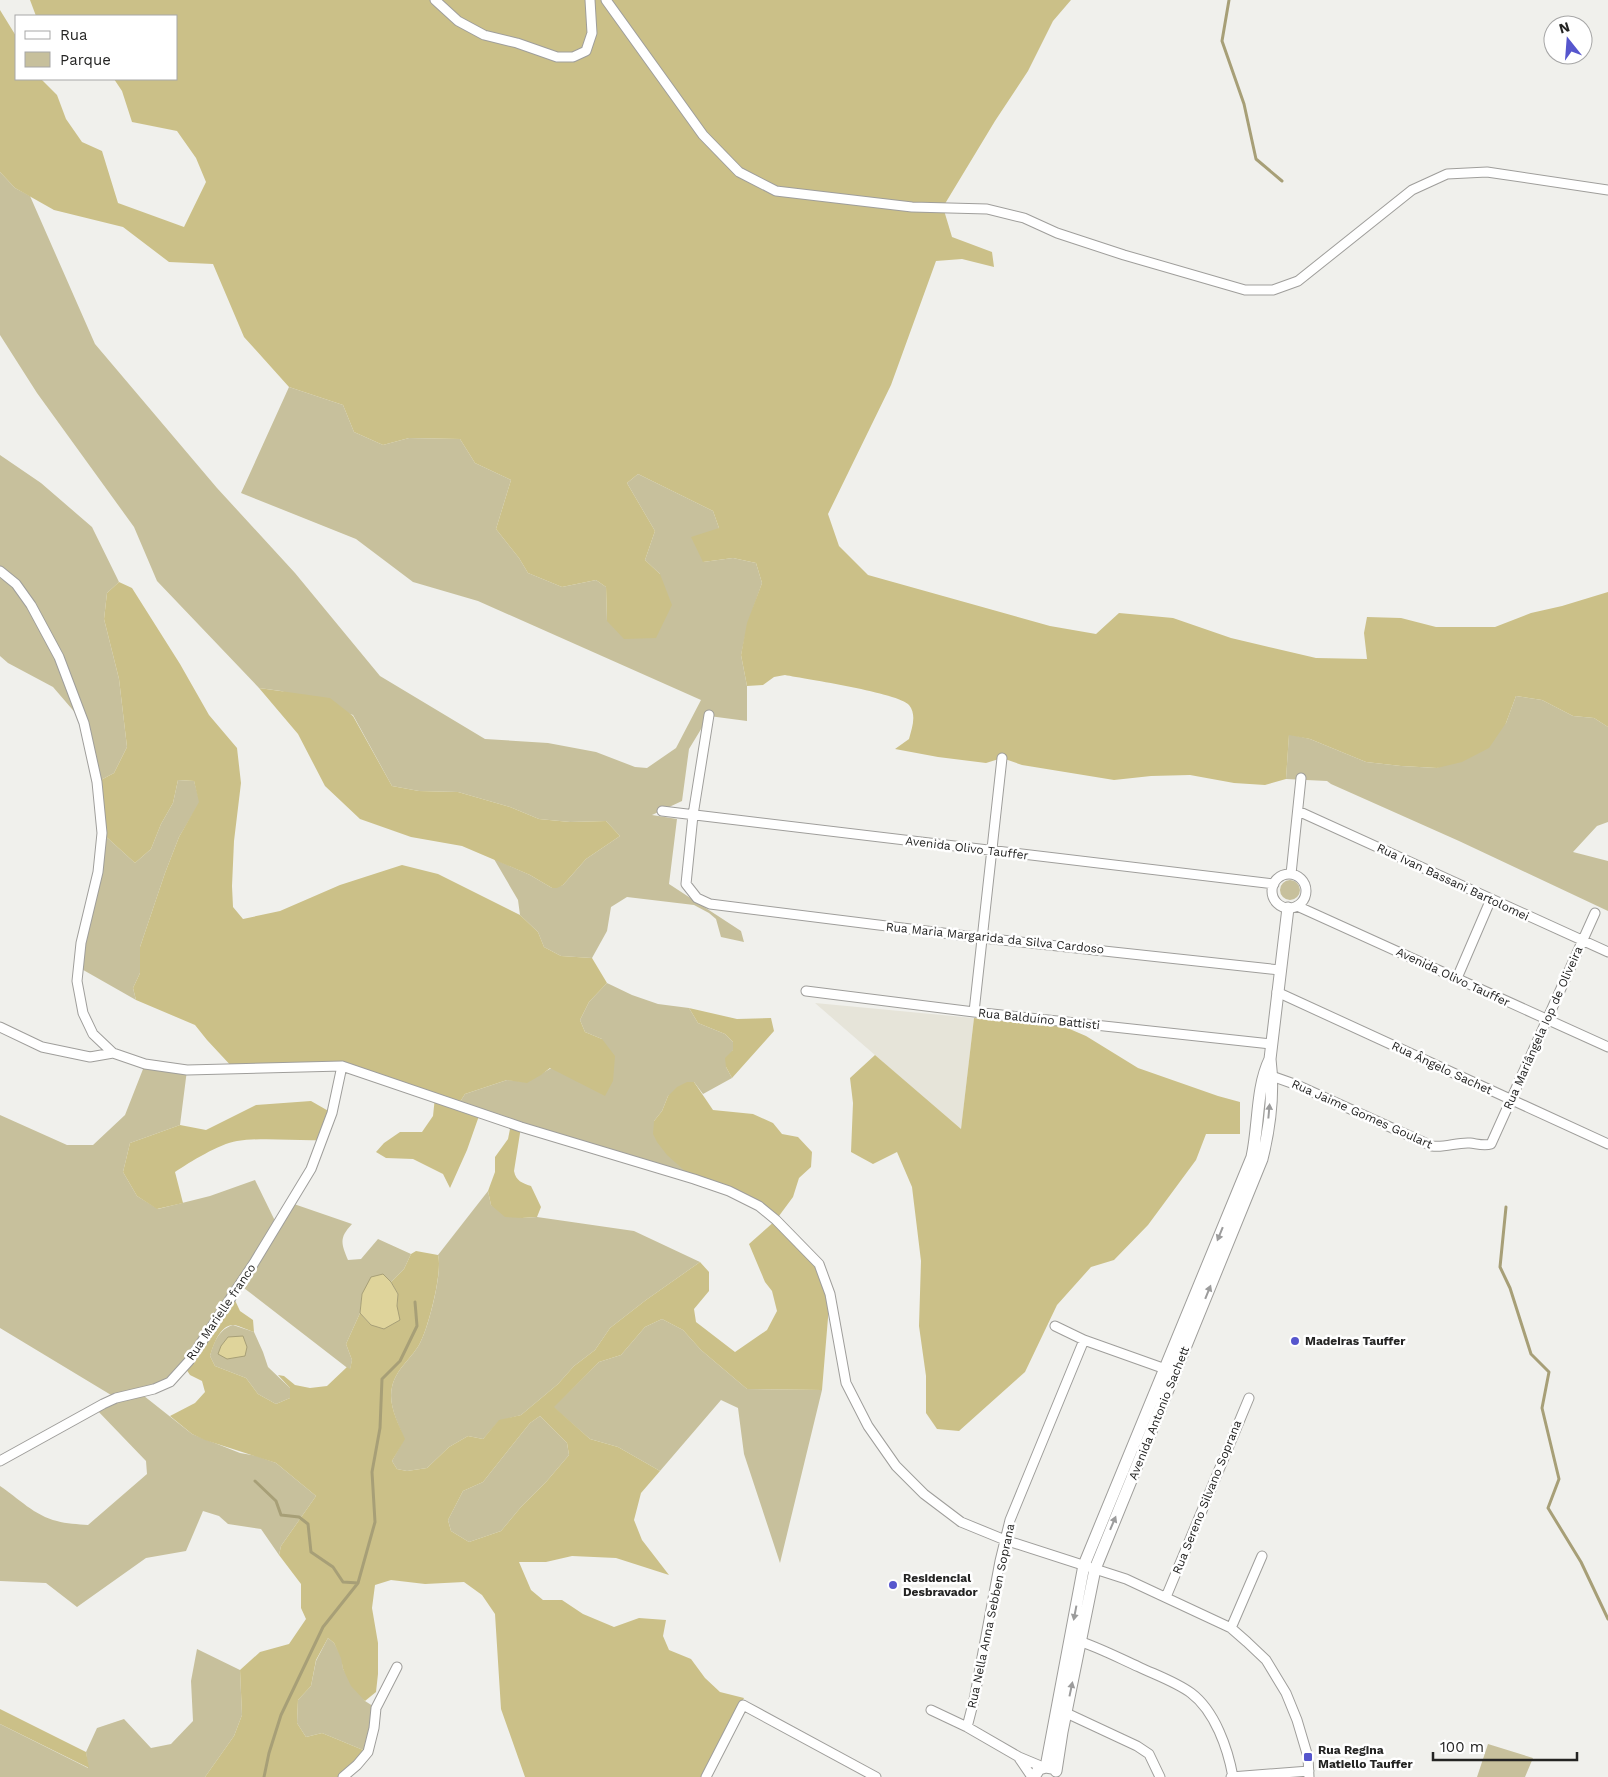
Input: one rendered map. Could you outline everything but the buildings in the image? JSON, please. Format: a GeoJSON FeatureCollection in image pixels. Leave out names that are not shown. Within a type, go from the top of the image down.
{"type":"FeatureCollection","features":[{"type":"Feature","properties":{"kind":"street"},"geometry":{"type":"LineString","coordinates":[[435,0],[458,21],[484,35],[517,43],[557,57],[573,56],[586,51],[592,33],[590,0]]}},
{"type":"Feature","properties":{"kind":"street"},"geometry":{"type":"LineString","coordinates":[[606,0],[703,135],[739,172],[776,191],[912,207],[987,209],[1024,218],[1057,233],[1124,255],[1246,290],[1273,290],[1298,281],[1412,190],[1447,174],[1487,172],[1608,190]]}},
{"type":"Feature","properties":{"kind":"street"},"geometry":{"type":"LineString","coordinates":[[0,572],[16,584],[31,605],[59,657],[84,723],[97,782],[102,833],[98,872],[82,943],[77,981],[83,1013],[93,1034],[113,1053],[145,1064],[187,1070],[342,1066],[521,1127],[694,1179],[729,1191],[759,1206],[776,1220],[819,1264],[830,1294],[846,1383],[868,1426],[896,1466],[924,1494],[961,1522],[1004,1540],[1126,1579],[1231,1628],[1266,1660],[1286,1693],[1297,1720],[1306,1751],[1309,1774],[1232,1777],[1227,1749],[1216,1726],[1205,1708],[1192,1694],[1174,1683],[1076,1640]]}},
{"type":"Feature","properties":{"kind":"street"},"geometry":{"type":"LineString","coordinates":[[693,816],[709,715]]}},
{"type":"Feature","properties":{"kind":"street"},"geometry":{"type":"LineString","coordinates":[[974,1012],[1002,758]]}},
{"type":"Feature","properties":{"kind":"street"},"geometry":{"type":"LineString","coordinates":[[1291,874],[1301,778]]}},
{"type":"Feature","properties":{"kind":"street","name":"Avenida Olivo Tauffer"},"geometry":{"type":"LineString","coordinates":[[662,811],[1274,884]]}},
{"type":"Feature","properties":{"kind":"street","name":"Rua Ivan Bassani Bartolomei"},"geometry":{"type":"LineString","coordinates":[[1298,811],[1608,952]]}},
{"type":"Feature","properties":{"kind":"street","name":"Rua Maria Margarida da Silva Cardoso"},"geometry":{"type":"LineString","coordinates":[[693,816],[686,884],[697,898],[710,904],[983,938],[1280,970]]}},
{"type":"Feature","properties":{"kind":"street"},"geometry":{"type":"LineString","coordinates":[[1291,874],[1298,876],[1306,888],[1306,895],[1303,901],[1293,907],[1276,903],[1272,890],[1274,884],[1281,876],[1291,874]]}},
{"type":"Feature","properties":{"kind":"street"},"geometry":{"type":"LineString","coordinates":[[1456,978],[1491,899]]}},
{"type":"Feature","properties":{"kind":"street","name":"Avenida Olivo Tauffer"},"geometry":{"type":"LineString","coordinates":[[1293,907],[1456,978],[1608,1048]]}},
{"type":"Feature","properties":{"kind":"street","name":"Avenida Antonio Sachett"},"geometry":{"type":"LineString","coordinates":[[1051,1770],[1090,1567],[1233,1216],[1252,1157],[1268,1074],[1280,970],[1293,907]]}},
{"type":"Feature","properties":{"kind":"street","name":"Rua Mariângela Iop de Oliveira"},"geometry":{"type":"LineString","coordinates":[[1491,1144],[1595,913]]}},
{"type":"Feature","properties":{"kind":"street","name":"Rua Balduíno Battisti"},"geometry":{"type":"LineString","coordinates":[[806,991],[974,1012],[1271,1044]]}},
{"type":"Feature","properties":{"kind":"street","name":"Rua Ângelo Sachet"},"geometry":{"type":"LineString","coordinates":[[1277,992],[1608,1144]]}},
{"type":"Feature","properties":{"kind":"street"},"geometry":{"type":"LineString","coordinates":[[0,1027],[42,1047],[90,1057],[113,1053]]}},
{"type":"Feature","properties":{"kind":"street","name":"Rua Marielle franco"},"geometry":{"type":"LineString","coordinates":[[0,1461],[102,1404],[116,1398],[154,1389],[170,1382],[189,1361],[254,1263],[311,1169],[332,1113],[342,1066]]}},
{"type":"Feature","properties":{"kind":"street","name":"Rua Jaime Gomes Goulart"},"geometry":{"type":"LineString","coordinates":[[1268,1074],[1432,1146],[1441,1147],[1463,1143],[1486,1146],[1491,1144]]}},
{"type":"Feature","properties":{"kind":"street"},"geometry":{"type":"LineString","coordinates":[[1055,1326],[1084,1340],[1171,1371]]}},
{"type":"Feature","properties":{"kind":"street","name":"Rua Nella Anna Sebben Soprana"},"geometry":{"type":"LineString","coordinates":[[967,1727],[974,1700],[1004,1540],[1010,1520],[1084,1340]]}},
{"type":"Feature","properties":{"kind":"street","name":"Rua Sereno Silvano Soprana"},"geometry":{"type":"LineString","coordinates":[[1166,1597],[1249,1398]]}},
{"type":"Feature","properties":{"kind":"street"},"geometry":{"type":"LineString","coordinates":[[1231,1628],[1262,1556]]}},
{"type":"Feature","properties":{"kind":"street"},"geometry":{"type":"LineString","coordinates":[[343,1777],[368,1752],[374,1728],[376,1708],[397,1667]]}},
{"type":"Feature","properties":{"kind":"street"},"geometry":{"type":"LineString","coordinates":[[710,1776],[744,1705],[876,1777]]}},
{"type":"Feature","properties":{"kind":"street"},"geometry":{"type":"LineString","coordinates":[[931,1710],[967,1727],[1019,1757],[1051,1770]]}},
{"type":"Feature","properties":{"kind":"street"},"geometry":{"type":"LineString","coordinates":[[1062,1711],[1137,1746],[1149,1754],[1160,1777]]}},
{"type":"Feature","properties":{"kind":"street"},"geometry":{"type":"LineString","coordinates":[[1019,1757],[1033,1777],[1036,1771],[1051,1770]]}},
{"type":"Feature","properties":{"kind":"shaded area"},"geometry":{"type":"Polygon","coordinates":[[[30,0],[1071,0],[1053,21],[1028,71],[943,207],[952,237],[992,252],[994,267],[962,259],[936,261],[891,385],[828,514],[839,546],[868,575],[1050,626],[1096,634],[1119,613],[1173,618],[1231,638],[1316,658],[1367,659],[1364,633],[1367,617],[1401,618],[1436,627],[1495,627],[1531,613],[1608,592],[1608,727],[1594,718],[1573,716],[1542,700],[1516,696],[1506,723],[1489,748],[1462,762],[1437,768],[1366,762],[1310,739],[1289,735],[1286,779],[1265,785],[1234,783],[1190,775],[1151,776],[1114,780],[1022,765],[1002,758],[986,763],[895,749],[909,739],[913,722],[913,713],[909,705],[902,700],[871,691],[785,675],[774,677],[763,685],[747,686],[741,655],[747,623],[762,583],[756,563],[733,558],[703,562],[691,537],[719,528],[713,511],[638,474],[627,483],[655,531],[645,560],[660,574],[672,605],[656,638],[624,639],[607,621],[606,587],[596,580],[562,587],[528,573],[519,558],[496,529],[511,480],[475,463],[460,439],[409,438],[383,445],[354,432],[343,405],[289,387],[244,337],[213,264],[169,262],[123,227],[54,210],[15,188],[0,172],[0,10],[15,34],[15,80],[42,80],[57,95],[66,119],[82,142],[102,151],[118,203],[184,227],[206,182],[196,158],[177,131],[132,122],[122,91],[115,80],[178,80],[178,15],[36,15],[30,0]]]}},
{"type":"Feature","properties":{"kind":"shaded area"},"geometry":{"type":"Polygon","coordinates":[[[119,582],[132,588],[180,664],[209,715],[237,748],[241,783],[234,841],[232,886],[233,907],[243,919],[280,911],[340,885],[402,865],[438,874],[520,915],[538,932],[544,947],[561,956],[592,958],[607,983],[589,1002],[580,1020],[585,1032],[602,1039],[615,1056],[613,1081],[605,1096],[550,1068],[527,1083],[507,1080],[465,1094],[458,1105],[480,1113],[467,1150],[450,1188],[443,1174],[413,1159],[386,1158],[376,1152],[384,1143],[400,1132],[422,1132],[433,1116],[435,1097],[342,1066],[234,1069],[195,1025],[136,1000],[133,988],[140,973],[140,947],[179,837],[199,802],[194,781],[178,780],[173,803],[161,824],[151,849],[135,863],[102,833],[97,782],[114,773],[127,747],[119,679],[104,619],[107,593],[119,582]]]}},
{"type":"Feature","properties":{"kind":"shaded area"},"geometry":{"type":"Polygon","coordinates":[[[259,688],[330,698],[353,716],[392,786],[419,791],[458,792],[510,807],[539,819],[570,822],[606,821],[620,836],[586,859],[563,885],[552,888],[530,875],[462,846],[411,837],[360,819],[325,786],[298,734],[259,688]]]}},
{"type":"Feature","properties":{"kind":"shaded area"},"geometry":{"type":"Polygon","coordinates":[[[815,1003],[974,1018],[961,1130],[875,1055],[815,1003]]]}},
{"type":"Feature","properties":{"kind":"shaded area"},"geometry":{"type":"Polygon","coordinates":[[[689,1008],[737,1019],[771,1018],[774,1031],[732,1078],[726,1067],[725,1058],[733,1050],[733,1042],[725,1034],[698,1023],[689,1008]]]}},
{"type":"Feature","properties":{"kind":"shaded area"},"geometry":{"type":"Polygon","coordinates":[[[974,1018],[1065,1027],[1086,1036],[1138,1068],[1240,1102],[1240,1134],[1206,1134],[1196,1160],[1148,1225],[1114,1260],[1091,1267],[1057,1305],[1025,1372],[959,1431],[937,1429],[926,1413],[926,1376],[919,1326],[921,1261],[912,1187],[897,1152],[873,1164],[851,1152],[853,1103],[850,1078],[875,1055],[961,1129],[974,1018]]]}},
{"type":"Feature","properties":{"kind":"shaded area"},"geometry":{"type":"Polygon","coordinates":[[[687,1082],[694,1082],[713,1110],[753,1114],[773,1123],[782,1134],[798,1137],[812,1152],[811,1167],[799,1178],[793,1197],[776,1220],[759,1206],[694,1179],[667,1155],[657,1142],[653,1134],[654,1121],[662,1111],[668,1096],[677,1087],[687,1082]]]}},
{"type":"Feature","properties":{"kind":"shaded area"},"geometry":{"type":"Polygon","coordinates":[[[311,1101],[332,1113],[322,1140],[248,1140],[237,1141],[213,1149],[175,1172],[183,1203],[157,1209],[137,1196],[123,1172],[130,1143],[180,1125],[206,1130],[256,1105],[311,1101]]]}},
{"type":"Feature","properties":{"kind":"shaded area"},"geometry":{"type":"Polygon","coordinates":[[[511,1124],[521,1127],[514,1171],[520,1181],[531,1186],[541,1207],[537,1217],[505,1217],[491,1205],[488,1191],[495,1172],[495,1157],[508,1139],[511,1124]]]}},
{"type":"Feature","properties":{"kind":"shaded area"},"geometry":{"type":"Polygon","coordinates":[[[776,1220],[819,1264],[830,1294],[822,1390],[747,1389],[701,1350],[683,1330],[662,1319],[645,1327],[621,1355],[599,1362],[554,1407],[590,1439],[618,1447],[660,1471],[641,1493],[634,1520],[642,1540],[669,1575],[616,1558],[572,1556],[546,1562],[519,1562],[531,1590],[543,1600],[562,1600],[583,1614],[614,1627],[639,1618],[666,1620],[663,1636],[669,1650],[691,1659],[705,1678],[720,1692],[744,1698],[702,1777],[525,1777],[501,1709],[495,1614],[482,1595],[464,1582],[425,1584],[391,1580],[375,1585],[372,1608],[378,1643],[376,1692],[365,1701],[351,1686],[334,1643],[328,1638],[316,1660],[311,1686],[298,1700],[297,1723],[306,1737],[322,1733],[368,1752],[343,1777],[205,1777],[234,1736],[242,1715],[240,1670],[260,1652],[289,1644],[306,1619],[301,1608],[301,1584],[279,1555],[281,1546],[316,1496],[276,1463],[205,1440],[192,1434],[170,1416],[195,1403],[205,1392],[202,1381],[190,1375],[184,1366],[233,1296],[240,1311],[253,1320],[254,1332],[234,1325],[225,1328],[218,1336],[210,1356],[215,1366],[246,1378],[258,1394],[276,1404],[290,1398],[290,1388],[278,1375],[284,1376],[295,1385],[310,1388],[327,1386],[347,1367],[350,1369],[352,1360],[346,1344],[360,1313],[371,1325],[397,1306],[398,1294],[391,1282],[404,1269],[411,1254],[416,1251],[438,1255],[437,1287],[423,1337],[400,1370],[392,1387],[391,1400],[405,1439],[392,1461],[397,1469],[407,1471],[427,1468],[449,1447],[468,1436],[483,1439],[499,1420],[521,1415],[558,1384],[574,1366],[595,1350],[610,1328],[700,1262],[709,1272],[709,1291],[694,1309],[696,1322],[735,1352],[767,1330],[777,1311],[772,1291],[765,1282],[749,1244],[776,1220]],[[540,1416],[530,1423],[483,1482],[463,1491],[448,1520],[451,1531],[469,1542],[501,1531],[569,1455],[567,1443],[540,1416]]]}},
{"type":"Feature","properties":{"kind":"shaded area"},"geometry":{"type":"Polygon","coordinates":[[[383,1274],[391,1282],[398,1294],[397,1306],[400,1320],[384,1329],[371,1325],[360,1313],[362,1294],[371,1277],[383,1274]]]}},
{"type":"Feature","properties":{"kind":"shaded area"},"geometry":{"type":"Polygon","coordinates":[[[243,1336],[247,1347],[245,1356],[227,1359],[218,1354],[228,1337],[243,1336]]]}},
{"type":"Feature","properties":{"kind":"shaded area"},"geometry":{"type":"Polygon","coordinates":[[[0,1709],[86,1752],[89,1768],[0,1724],[0,1709]]]}},
{"type":"Feature","properties":{"kind":"green space"},"geometry":{"type":"Polygon","coordinates":[[[0,172],[15,188],[30,196],[95,344],[217,488],[295,573],[380,676],[485,739],[548,743],[596,752],[635,767],[647,768],[676,748],[701,700],[478,601],[413,582],[356,539],[241,493],[289,387],[343,405],[354,432],[383,445],[409,438],[460,439],[475,463],[511,480],[496,529],[519,558],[528,573],[562,587],[596,580],[606,587],[607,621],[660,574],[645,560],[655,531],[627,483],[638,474],[713,511],[719,528],[703,562],[733,558],[756,563],[762,583],[748,623],[741,655],[747,686],[747,721],[709,716],[689,749],[682,801],[652,815],[677,819],[669,884],[741,931],[744,942],[721,937],[716,919],[694,905],[627,897],[611,907],[607,931],[592,958],[561,956],[544,947],[538,932],[520,915],[518,900],[494,859],[530,875],[552,888],[563,885],[586,859],[620,836],[606,821],[570,822],[539,819],[510,807],[458,792],[419,791],[392,786],[353,715],[281,691],[259,688],[157,581],[134,527],[37,393],[0,335],[0,172]]]}},
{"type":"Feature","properties":{"kind":"green space"},"geometry":{"type":"Polygon","coordinates":[[[0,455],[41,483],[92,527],[119,582],[107,593],[104,619],[119,679],[127,747],[114,773],[97,782],[84,723],[53,687],[8,663],[0,656],[0,578],[14,583],[0,571],[0,455]]]}},
{"type":"Feature","properties":{"kind":"green space"},"geometry":{"type":"Polygon","coordinates":[[[1516,696],[1542,700],[1573,716],[1594,718],[1608,727],[1608,822],[1597,826],[1573,852],[1608,861],[1608,911],[1327,781],[1286,779],[1289,734],[1310,739],[1366,762],[1437,768],[1506,723],[1516,696]]]}},
{"type":"Feature","properties":{"kind":"green space"},"geometry":{"type":"Polygon","coordinates":[[[178,780],[194,781],[200,802],[179,837],[140,947],[140,973],[133,988],[136,1000],[78,967],[102,833],[135,863],[151,849],[161,824],[173,803],[178,780]]]}},
{"type":"Feature","properties":{"kind":"green space"},"geometry":{"type":"Polygon","coordinates":[[[1290,880],[1297,883],[1300,890],[1297,897],[1290,900],[1283,897],[1280,890],[1283,883],[1290,880]]]}},
{"type":"Feature","properties":{"kind":"green space"},"geometry":{"type":"Polygon","coordinates":[[[607,983],[632,995],[658,1004],[689,1008],[698,1023],[725,1034],[733,1042],[733,1050],[726,1067],[732,1078],[703,1094],[694,1082],[668,1096],[662,1111],[654,1121],[694,1179],[458,1105],[465,1094],[507,1080],[527,1082],[602,1039],[585,1032],[580,1020],[589,1002],[607,983]]]}},
{"type":"Feature","properties":{"kind":"green space"},"geometry":{"type":"Polygon","coordinates":[[[145,1064],[187,1070],[180,1125],[130,1143],[123,1172],[137,1196],[158,1209],[210,1196],[255,1180],[277,1225],[291,1203],[352,1224],[342,1241],[348,1260],[361,1259],[378,1239],[411,1254],[404,1269],[391,1282],[383,1274],[362,1294],[360,1313],[346,1344],[352,1360],[350,1370],[240,1285],[170,1382],[139,1392],[192,1434],[240,1453],[257,1456],[276,1463],[316,1496],[281,1546],[279,1555],[261,1529],[228,1524],[219,1516],[203,1511],[186,1551],[146,1558],[77,1607],[46,1583],[0,1581],[0,1486],[34,1511],[49,1519],[64,1523],[88,1525],[147,1474],[146,1461],[95,1408],[116,1398],[0,1328],[0,1115],[67,1145],[93,1145],[125,1115],[145,1064]]]}},
{"type":"Feature","properties":{"kind":"green space"},"geometry":{"type":"Polygon","coordinates":[[[488,1191],[491,1205],[522,1218],[537,1217],[634,1231],[700,1262],[610,1328],[595,1350],[574,1366],[558,1384],[521,1415],[499,1421],[483,1439],[468,1436],[449,1447],[427,1468],[407,1471],[397,1469],[392,1461],[404,1439],[392,1407],[392,1387],[400,1370],[423,1338],[437,1287],[438,1255],[488,1191]]]}},
{"type":"Feature","properties":{"kind":"green space"},"geometry":{"type":"Polygon","coordinates":[[[662,1319],[683,1330],[701,1350],[747,1389],[822,1390],[780,1563],[744,1454],[738,1408],[721,1400],[660,1471],[618,1447],[590,1439],[553,1407],[599,1362],[621,1355],[645,1327],[662,1319]]]}},
{"type":"Feature","properties":{"kind":"green space"},"geometry":{"type":"Polygon","coordinates":[[[233,1325],[254,1332],[268,1367],[290,1388],[290,1398],[276,1404],[258,1394],[246,1378],[215,1366],[210,1356],[215,1341],[224,1330],[233,1325]]]}},
{"type":"Feature","properties":{"kind":"green space"},"geometry":{"type":"Polygon","coordinates":[[[540,1416],[567,1443],[569,1455],[501,1531],[469,1542],[451,1531],[448,1520],[463,1491],[483,1482],[530,1423],[540,1416]]]}},
{"type":"Feature","properties":{"kind":"green space"},"geometry":{"type":"Polygon","coordinates":[[[328,1638],[334,1643],[342,1658],[343,1669],[365,1701],[376,1708],[368,1752],[322,1733],[306,1737],[297,1723],[298,1700],[311,1686],[316,1661],[328,1638]]]}},
{"type":"Feature","properties":{"kind":"green space"},"geometry":{"type":"Polygon","coordinates":[[[197,1649],[240,1670],[242,1715],[234,1736],[205,1777],[0,1777],[0,1724],[88,1768],[86,1752],[97,1728],[124,1719],[151,1748],[171,1744],[193,1721],[191,1681],[197,1649]]]}},
{"type":"Feature","properties":{"kind":"green space"},"geometry":{"type":"Polygon","coordinates":[[[1488,1744],[1533,1758],[1525,1777],[1477,1777],[1488,1744]]]}},
{"type":"Feature","properties":{"kind":"waterway"},"geometry":{"type":"LineString","coordinates":[[1229,0],[1222,41],[1244,104],[1256,159],[1282,181]]}},
{"type":"Feature","properties":{"kind":"waterway"},"geometry":{"type":"LineString","coordinates":[[1506,1207],[1500,1267],[1510,1288],[1531,1354],[1549,1372],[1542,1408],[1559,1479],[1548,1508],[1581,1562],[1608,1619]]}},
{"type":"Feature","properties":{"kind":"waterway"},"geometry":{"type":"LineString","coordinates":[[264,1777],[269,1753],[281,1715],[323,1627],[358,1583],[375,1522],[372,1472],[380,1428],[382,1379],[400,1361],[417,1326],[415,1302]]}},
{"type":"Feature","properties":{"kind":"waterway"},"geometry":{"type":"LineString","coordinates":[[255,1481],[276,1501],[281,1515],[299,1517],[308,1524],[311,1552],[333,1567],[343,1582],[358,1583]]}},
{"type":"Feature","properties":{"kind":"place","name":"Madeiras Tauffer"},"geometry":{"type":"Point","coordinates":[1295,1341]}},
{"type":"Feature","properties":{"kind":"place","name":"Residencial Desbravador"},"geometry":{"type":"Point","coordinates":[893,1585]}},
{"type":"Feature","properties":{"kind":"place","name":"Rua Regina Matiello Tauffer"},"geometry":{"type":"Point","coordinates":[1308,1757]}}]}
